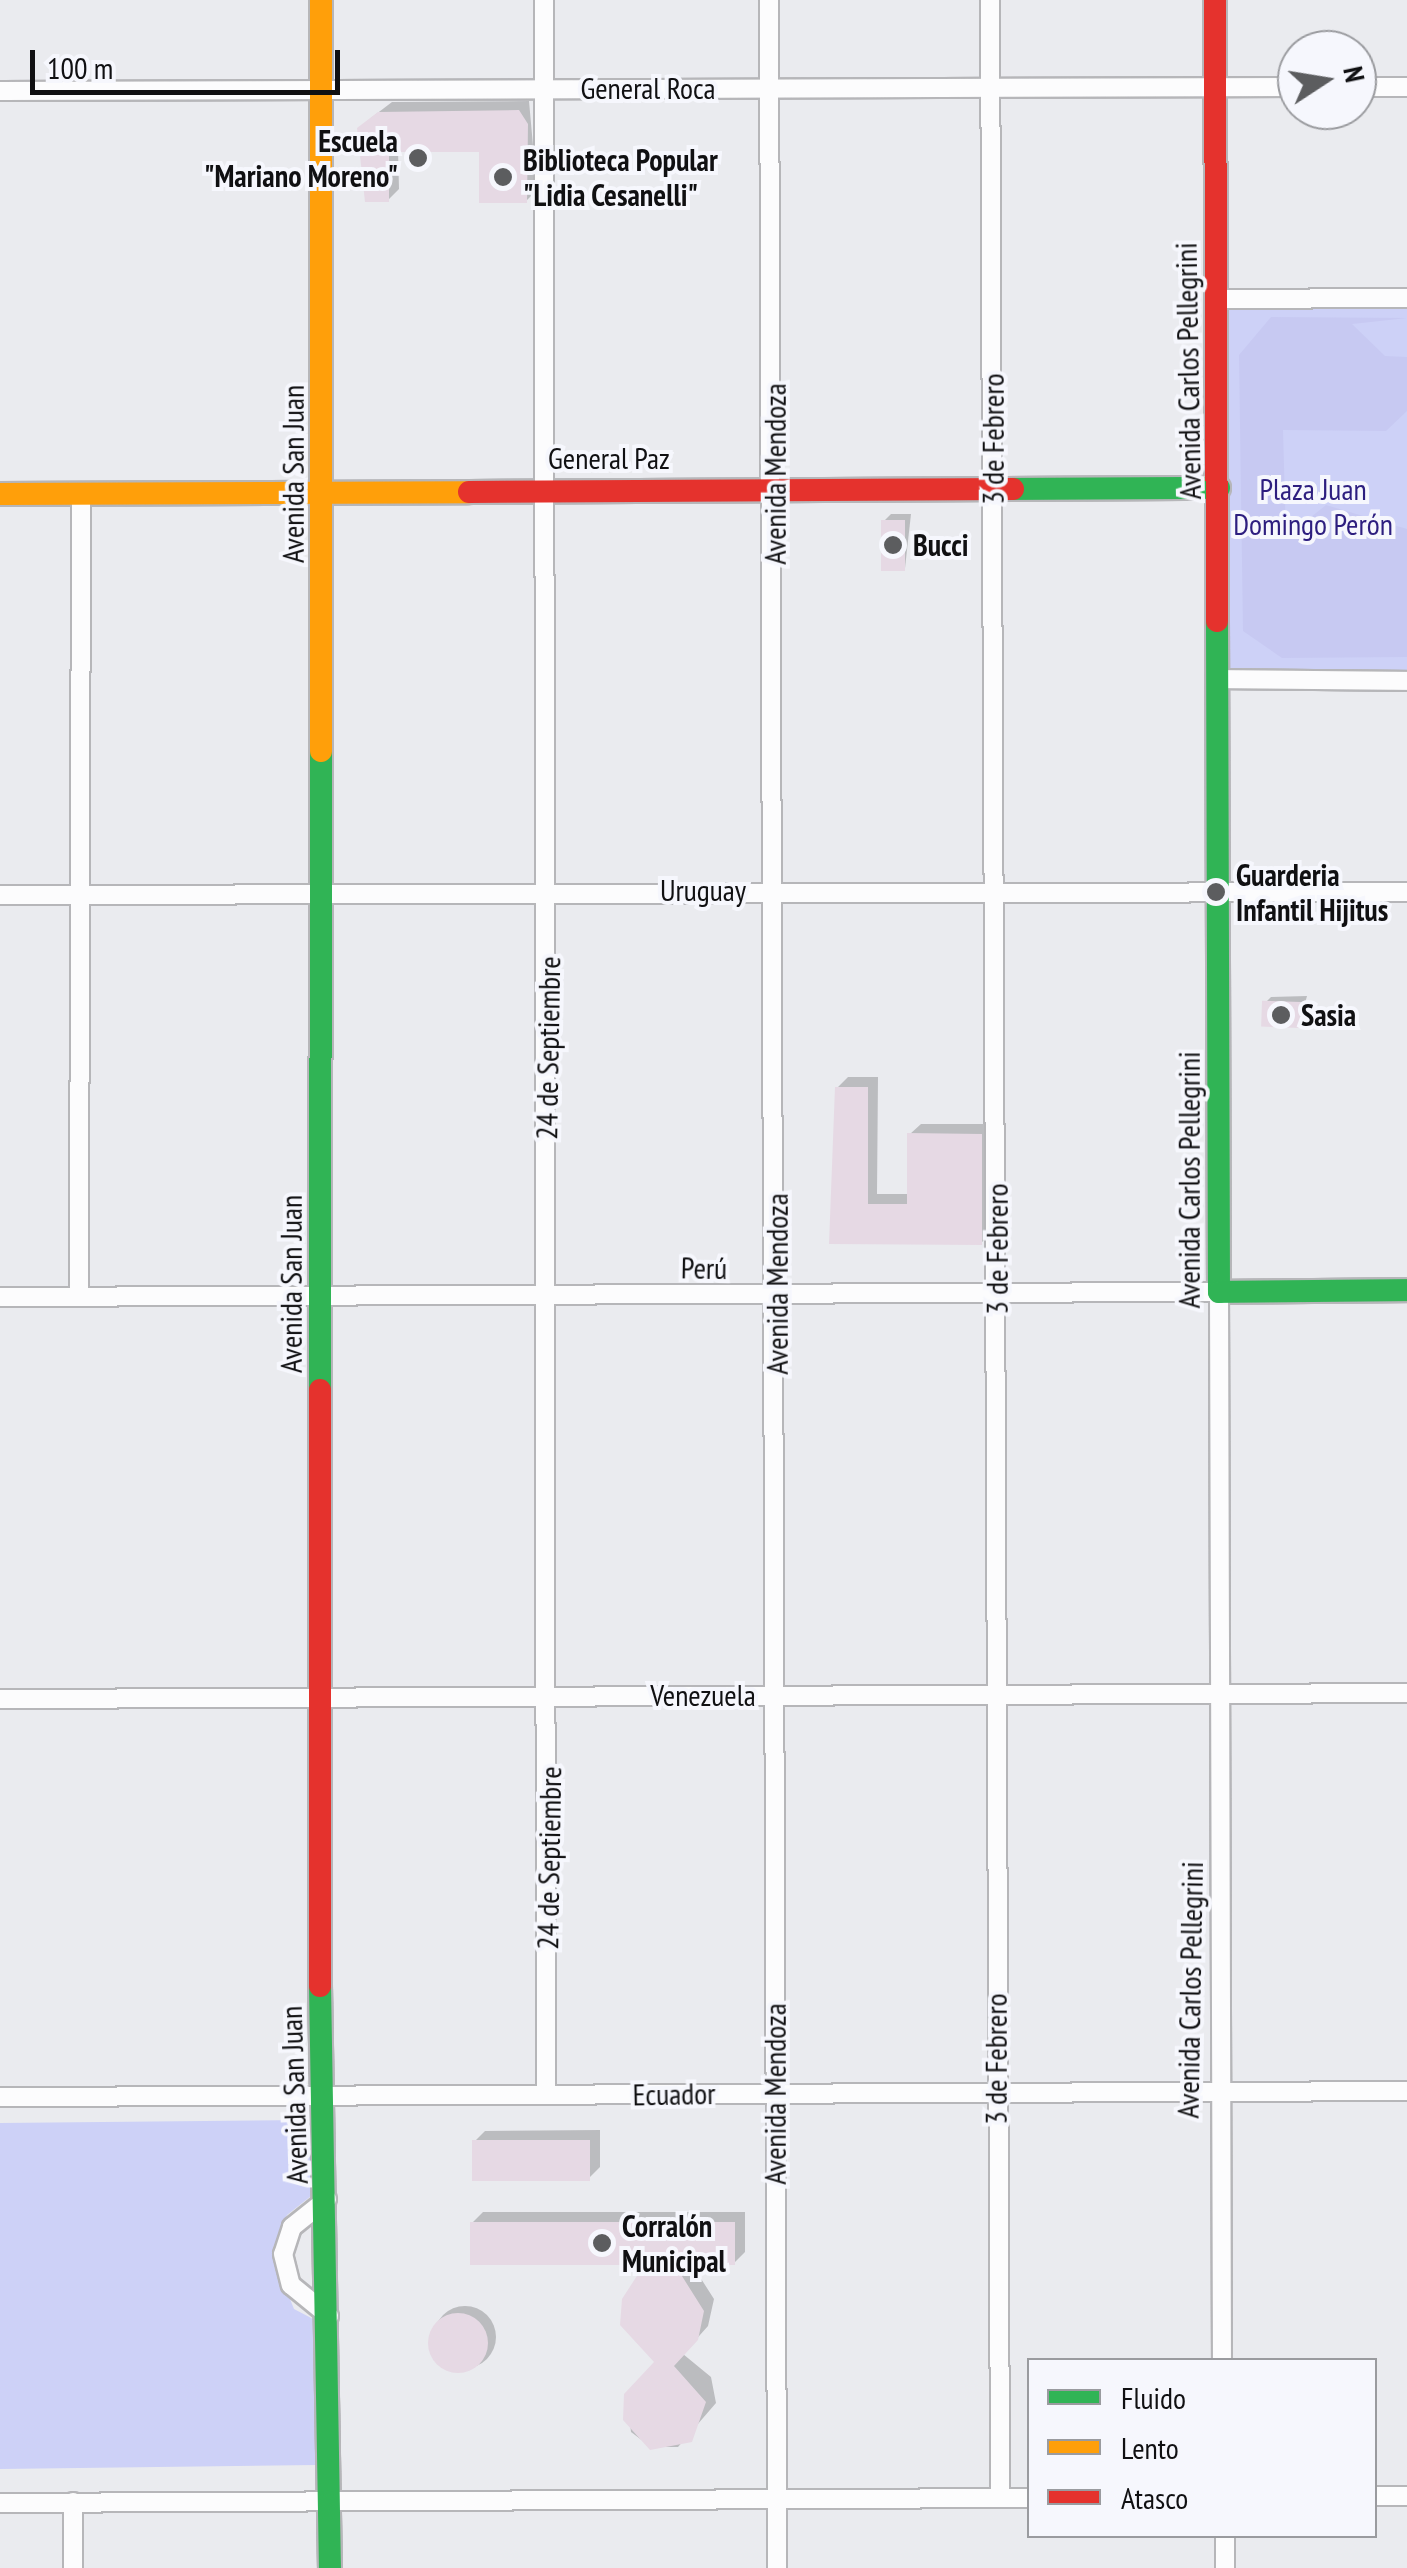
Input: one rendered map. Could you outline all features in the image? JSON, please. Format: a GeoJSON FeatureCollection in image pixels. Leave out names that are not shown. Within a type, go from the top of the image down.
{"type":"FeatureCollection","features":[{"type":"Feature","properties":{"kind":"street","name":"Avenida San Juan"},"geometry":{"type":"LineString","coordinates":[[321,0],[320,2095],[327,2199],[330,2568]]}},
{"type":"Feature","properties":{"kind":"street","name":"24 de Septiembre"},"geometry":{"type":"LineString","coordinates":[[544,0],[550,488],[545,1294],[550,1696],[546,2096]]}},
{"type":"Feature","properties":{"kind":"street","name":"Avenida Mendoza"},"geometry":{"type":"LineString","coordinates":[[769,0],[777,890],[777,2568]]}},
{"type":"Feature","properties":{"kind":"street","name":"3 de Febrero"},"geometry":{"type":"LineString","coordinates":[[990,0],[1000,2498]]}},
{"type":"Feature","properties":{"kind":"street","name":"Avenida Carlos Pellegrini"},"geometry":{"type":"LineString","coordinates":[[1215,0],[1221,679],[1219,1292],[1224,1694],[1218,2091],[1222,2358]]}},
{"type":"Feature","properties":{"kind":"street","name":"General Roca"},"geometry":{"type":"LineString","coordinates":[[0,91],[1277,86]]}},
{"type":"Feature","properties":{"kind":"street"},"geometry":{"type":"LineString","coordinates":[[1377,86],[1407,86]]}},
{"type":"Feature","properties":{"kind":"street"},"geometry":{"type":"LineString","coordinates":[[1216,298],[1407,298]]}},
{"type":"Feature","properties":{"kind":"street","name":"General Paz"},"geometry":{"type":"LineString","coordinates":[[0,494],[550,488],[1219,488]]}},
{"type":"Feature","properties":{"kind":"street"},"geometry":{"type":"LineString","coordinates":[[78,1296],[81,493]]}},
{"type":"Feature","properties":{"kind":"street"},"geometry":{"type":"LineString","coordinates":[[1221,679],[1407,681]]}},
{"type":"Feature","properties":{"kind":"street","name":"Uruguay"},"geometry":{"type":"LineString","coordinates":[[0,896],[777,890],[1407,892]]}},
{"type":"Feature","properties":{"kind":"street","name":"Perú"},"geometry":{"type":"LineString","coordinates":[[0,1297],[545,1294],[776,1300],[998,1291],[1407,1290]]}},
{"type":"Feature","properties":{"kind":"street","name":"Venezuela"},"geometry":{"type":"LineString","coordinates":[[0,1699],[1407,1693]]}},
{"type":"Feature","properties":{"kind":"street","name":"Ecuador"},"geometry":{"type":"LineString","coordinates":[[0,2098],[996,2089],[1407,2091]]}},
{"type":"Feature","properties":{"kind":"street"},"geometry":{"type":"LineString","coordinates":[[327,2199],[292,2227],[282,2254],[291,2285],[329,2316]]}},
{"type":"Feature","properties":{"kind":"street"},"geometry":{"type":"LineString","coordinates":[[1377,2496],[1407,2496]]}},
{"type":"Feature","properties":{"kind":"street"},"geometry":{"type":"LineString","coordinates":[[0,2502],[1027,2498]]}},
{"type":"Feature","properties":{"kind":"street"},"geometry":{"type":"LineString","coordinates":[[73,2502],[73,2568]]}},
{"type":"Feature","properties":{"kind":"street"},"geometry":{"type":"LineString","coordinates":[[1225,2538],[1226,2568]]}},
{"type":"Feature","properties":{"kind":"green space","name":"Plaza Juan Domingo Perón"},"geometry":{"type":"Polygon","coordinates":[[[1216,298],[1407,298],[1407,681],[1216,681],[1216,298]]]}},
{"type":"Feature","properties":{"kind":"green space"},"geometry":{"type":"Polygon","coordinates":[[[310,2120],[311,2196],[287,2215],[272,2254],[294,2309],[315,2320],[316,2465],[0,2469],[0,2123],[310,2120]]]}},
{"type":"Feature","properties":{"kind":"shaded area"},"geometry":{"type":"Polygon","coordinates":[[[1271,317],[1407,318],[1352,324],[1385,356],[1407,357],[1407,411],[1386,431],[1283,430],[1286,537],[1326,505],[1407,529],[1407,657],[1282,658],[1243,631],[1239,355],[1271,317]]]}},
{"type":"Feature","properties":{"kind":"building","name":"Escuela \"Mariano Moreno\""},"geometry":{"type":"Polygon","coordinates":[[[519,110],[528,124],[527,203],[479,203],[479,152],[389,152],[389,202],[365,202],[357,128],[378,112],[519,110]]]}},
{"type":"Feature","properties":{"kind":"building","name":"Bucci"},"geometry":{"type":"Polygon","coordinates":[[[881,520],[905,520],[905,571],[881,571],[881,520]]]}},
{"type":"Feature","properties":{"kind":"building","name":"Sasia"},"geometry":{"type":"Polygon","coordinates":[[[1262,1001],[1301,1002],[1300,1028],[1261,1027],[1262,1001]]]}},
{"type":"Feature","properties":{"kind":"building"},"geometry":{"type":"Polygon","coordinates":[[[835,1087],[868,1087],[868,1204],[907,1204],[907,1133],[982,1134],[982,1245],[829,1244],[835,1087]]]}},
{"type":"Feature","properties":{"kind":"building"},"geometry":{"type":"Polygon","coordinates":[[[472,2140],[590,2140],[590,2181],[472,2181],[472,2140]]]}},
{"type":"Feature","properties":{"kind":"building"},"geometry":{"type":"Polygon","coordinates":[[[470,2222],[735,2222],[735,2265],[675,2265],[704,2311],[698,2340],[674,2366],[706,2402],[692,2442],[650,2450],[623,2420],[624,2394],[654,2362],[620,2325],[622,2299],[644,2265],[470,2265],[470,2222]]]}},
{"type":"Feature","properties":{"kind":"building"},"geometry":{"type":"Polygon","coordinates":[[[458,2313],[479,2322],[488,2343],[479,2364],[458,2373],[437,2364],[428,2343],[437,2322],[458,2313]]]}},
{"type":"Feature","properties":{"kind":"traffic: fast"},"geometry":{"type":"LineString","coordinates":[[1013,489],[1219,488]]}},
{"type":"Feature","properties":{"kind":"traffic: fast"},"geometry":{"type":"LineString","coordinates":[[1217,621],[1219,1292],[1407,1290]]}},
{"type":"Feature","properties":{"kind":"traffic: fast"},"geometry":{"type":"LineString","coordinates":[[320,1390],[321,751]]}},
{"type":"Feature","properties":{"kind":"traffic: fast"},"geometry":{"type":"LineString","coordinates":[[320,1986],[330,2568]]}},
{"type":"Feature","properties":{"kind":"traffic: slow"},"geometry":{"type":"LineString","coordinates":[[321,0],[321,751]]}},
{"type":"Feature","properties":{"kind":"traffic: slow"},"geometry":{"type":"LineString","coordinates":[[0,494],[469,492]]}},
{"type":"Feature","properties":{"kind":"traffic: jam"},"geometry":{"type":"LineString","coordinates":[[1215,0],[1217,621]]}},
{"type":"Feature","properties":{"kind":"traffic: jam"},"geometry":{"type":"LineString","coordinates":[[469,492],[1013,489]]}},
{"type":"Feature","properties":{"kind":"traffic: jam"},"geometry":{"type":"LineString","coordinates":[[320,1390],[320,1986]]}},
{"type":"Feature","properties":{"kind":"place","name":"Escuela \"Mariano Moreno\""},"geometry":{"type":"Point","coordinates":[418,158]}},
{"type":"Feature","properties":{"kind":"place","name":"Biblioteca Popular \"Lidia Cesanelli\""},"geometry":{"type":"Point","coordinates":[503,177]}},
{"type":"Feature","properties":{"kind":"place","name":"Bucci"},"geometry":{"type":"Point","coordinates":[893,545]}},
{"type":"Feature","properties":{"kind":"place","name":"Guarderia Infantil Hijitus"},"geometry":{"type":"Point","coordinates":[1216,892]}},
{"type":"Feature","properties":{"kind":"place","name":"Sasia"},"geometry":{"type":"Point","coordinates":[1281,1015]}},
{"type":"Feature","properties":{"kind":"place","name":"Corralón Municipal"},"geometry":{"type":"Point","coordinates":[602,2243]}}]}
